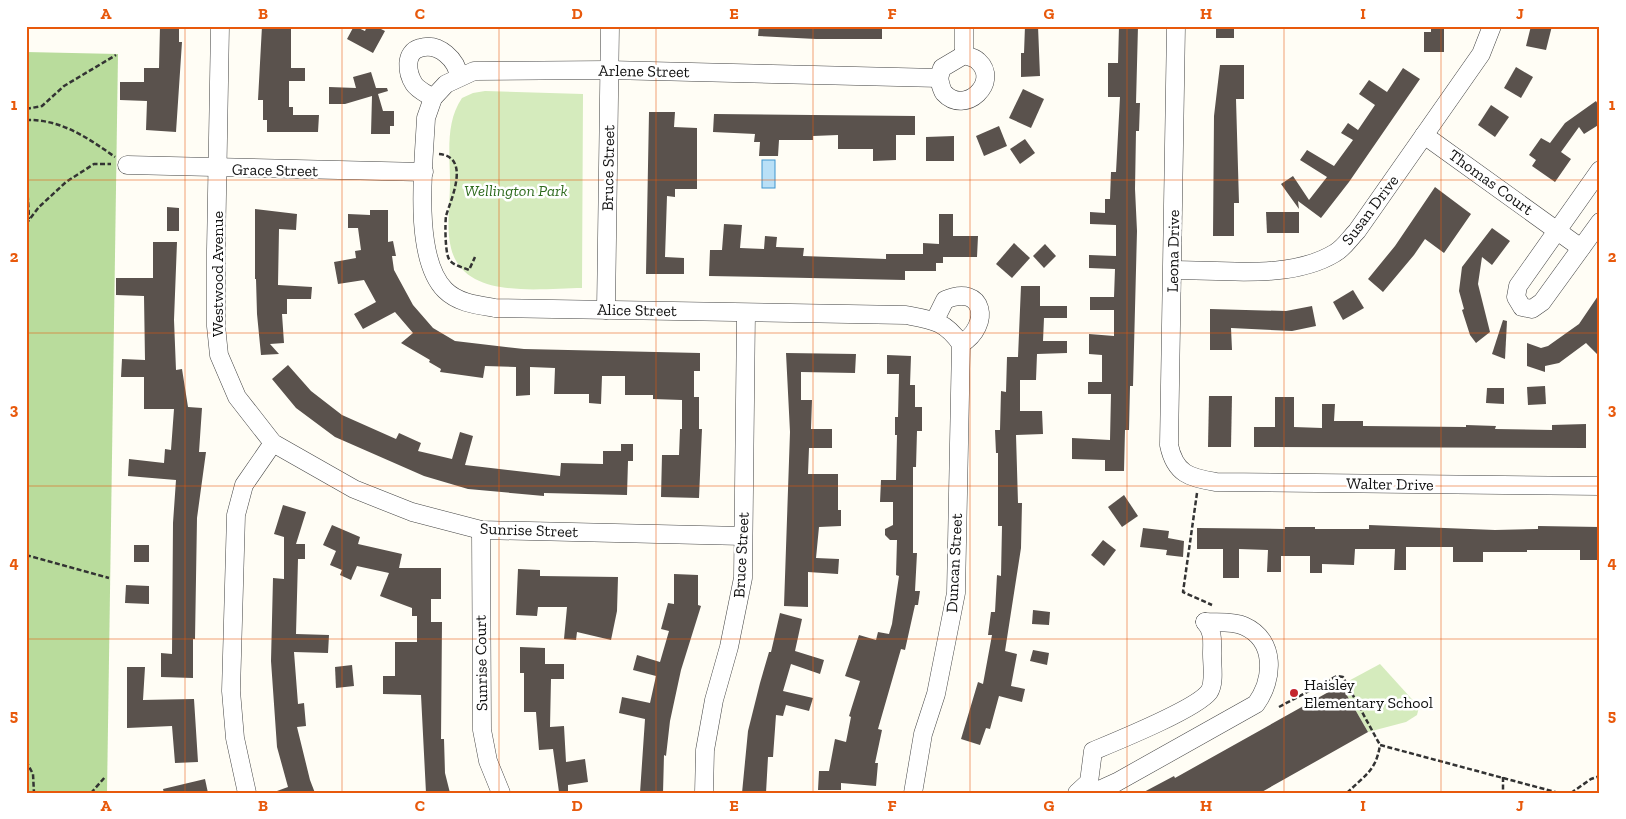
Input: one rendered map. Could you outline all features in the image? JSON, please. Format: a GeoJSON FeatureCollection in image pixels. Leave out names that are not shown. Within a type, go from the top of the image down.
{"type":"FeatureCollection","features":[{"type":"Feature","properties":{"kind":"street","name":"Westwood Avenue"},"geometry":{"type":"LineString","coordinates":[[220,26],[216,326],[219,355],[236,397],[273,443]]}},
{"type":"Feature","properties":{"kind":"street","name":"Bruce Street"},"geometry":{"type":"LineString","coordinates":[[606,310],[610,26]]}},
{"type":"Feature","properties":{"kind":"street"},"geometry":{"type":"LineString","coordinates":[[964,26],[964,54]]}},
{"type":"Feature","properties":{"kind":"street","name":"Leona Drive"},"geometry":{"type":"LineString","coordinates":[[1176,26],[1169,445],[1172,461],[1182,471]]}},
{"type":"Feature","properties":{"kind":"street","name":"Susan Drive"},"geometry":{"type":"LineString","coordinates":[[1173,270],[1292,269],[1319,262],[1338,252],[1357,231],[1481,54],[1492,26]]}},
{"type":"Feature","properties":{"kind":"street"},"geometry":{"type":"LineString","coordinates":[[424,172],[426,118],[433,98],[414,84],[408,62],[411,54],[420,48],[437,48],[449,56],[458,67],[459,77]]}},
{"type":"Feature","properties":{"kind":"street"},"geometry":{"type":"LineString","coordinates":[[964,54],[978,60],[986,74],[983,89],[972,100],[957,101],[944,92],[939,78],[942,68],[964,54]]}},
{"type":"Feature","properties":{"kind":"street","name":"Arlene Street"},"geometry":{"type":"LineString","coordinates":[[433,98],[446,84],[474,71],[609,70],[939,78]]}},
{"type":"Feature","properties":{"kind":"street","name":"Thomas Court"},"geometry":{"type":"LineString","coordinates":[[1424,135],[1581,248]]}},
{"type":"Feature","properties":{"kind":"street","name":"Grace Street"},"geometry":{"type":"LineString","coordinates":[[127,165],[424,172]]}},
{"type":"Feature","properties":{"kind":"street"},"geometry":{"type":"LineString","coordinates":[[1600,170],[1518,286],[1516,298],[1522,307],[1532,309],[1542,302],[1600,222]]}},
{"type":"Feature","properties":{"kind":"street","name":"Alice Street"},"geometry":{"type":"LineString","coordinates":[[424,172],[424,245],[430,268],[445,290],[467,304],[495,308],[906,315],[935,320],[957,338]]}},
{"type":"Feature","properties":{"kind":"street"},"geometry":{"type":"LineString","coordinates":[[935,320],[944,300],[956,295],[968,296],[976,302],[981,312],[976,331],[957,338]]}},
{"type":"Feature","properties":{"kind":"street","name":"Bruce Street"},"geometry":{"type":"LineString","coordinates":[[704,793],[705,750],[714,700],[740,601],[743,578],[746,312]]}},
{"type":"Feature","properties":{"kind":"street","name":"Duncan Street"},"geometry":{"type":"LineString","coordinates":[[913,793],[922,734],[936,694],[956,593],[957,338]]}},
{"type":"Feature","properties":{"kind":"street"},"geometry":{"type":"LineString","coordinates":[[247,793],[235,738],[231,690],[236,515],[244,486],[273,443]]}},
{"type":"Feature","properties":{"kind":"street","name":"Sunrise Street"},"geometry":{"type":"LineString","coordinates":[[273,443],[354,489],[412,512],[481,530],[743,536]]}},
{"type":"Feature","properties":{"kind":"street","name":"Walter Drive"},"geometry":{"type":"LineString","coordinates":[[1182,471],[1200,480],[1216,482],[1600,486]]}},
{"type":"Feature","properties":{"kind":"street","name":"Sunrise Court"},"geometry":{"type":"LineString","coordinates":[[481,530],[482,730],[488,761],[501,793]]}},
{"type":"Feature","properties":{"kind":"street"},"geometry":{"type":"LineString","coordinates":[[1077,793],[1088,782],[1093,751],[1180,711],[1202,699],[1210,691],[1212,632],[1206,622],[1242,625],[1257,633],[1268,649],[1269,672],[1265,692],[1256,704],[1117,782],[1095,792],[1086,793]]}},
{"type":"Feature","properties":{"kind":"path"},"geometry":{"type":"LineString","coordinates":[[26,110],[42,106],[64,86],[116,54]]}},
{"type":"Feature","properties":{"kind":"path"},"geometry":{"type":"LineString","coordinates":[[26,120],[40,120],[83,135],[127,165]]}},
{"type":"Feature","properties":{"kind":"path"},"geometry":{"type":"LineString","coordinates":[[438,154],[448,156],[453,160],[457,177],[446,218],[448,258],[452,263],[469,270],[475,257]]}},
{"type":"Feature","properties":{"kind":"path"},"geometry":{"type":"LineString","coordinates":[[26,224],[39,206],[66,182],[94,164],[127,165]]}},
{"type":"Feature","properties":{"kind":"path"},"geometry":{"type":"LineString","coordinates":[[26,166],[29,221]]}},
{"type":"Feature","properties":{"kind":"path"},"geometry":{"type":"LineString","coordinates":[[1200,480],[1183,592],[1218,607]]}},
{"type":"Feature","properties":{"kind":"path"},"geometry":{"type":"LineString","coordinates":[[26,556],[109,578]]}},
{"type":"Feature","properties":{"kind":"path"},"geometry":{"type":"LineString","coordinates":[[1279,707],[1337,676],[1343,677],[1380,745],[1374,768],[1347,793]]}},
{"type":"Feature","properties":{"kind":"path"},"geometry":{"type":"LineString","coordinates":[[1380,745],[1560,793]]}},
{"type":"Feature","properties":{"kind":"path"},"geometry":{"type":"LineString","coordinates":[[26,762],[33,774],[34,793]]}},
{"type":"Feature","properties":{"kind":"path"},"geometry":{"type":"LineString","coordinates":[[1571,793],[1591,779],[1600,776]]}},
{"type":"Feature","properties":{"kind":"path"},"geometry":{"type":"LineString","coordinates":[[91,793],[105,777]]}},
{"type":"Feature","properties":{"kind":"path"},"geometry":{"type":"LineString","coordinates":[[1503,777],[1503,793]]}},
{"type":"Feature","properties":{"kind":"green space"},"geometry":{"type":"Polygon","coordinates":[[[26,52],[118,54],[107,793],[26,793],[26,52]]]}},
{"type":"Feature","properties":{"kind":"green space","name":"Wellington Park"},"geometry":{"type":"Polygon","coordinates":[[[485,91],[583,94],[582,288],[506,288],[487,284],[471,277],[459,265],[451,248],[449,232],[449,150],[451,128],[453,118],[462,98],[473,93],[485,91]]]}},
{"type":"Feature","properties":{"kind":"green space"},"geometry":{"type":"Polygon","coordinates":[[[1380,664],[1419,707],[1417,715],[1406,722],[1368,732],[1341,685],[1380,664]]]}},
{"type":"Feature","properties":{"kind":"water"},"geometry":{"type":"Polygon","coordinates":[[[762,160],[775,160],[775,188],[762,188],[762,160]]]}},
{"type":"Feature","properties":{"kind":"building"},"geometry":{"type":"Polygon","coordinates":[[[160,26],[179,26],[179,42],[182,42],[176,132],[146,130],[147,101],[120,100],[120,82],[144,82],[144,68],[159,68],[160,26]]]}},
{"type":"Feature","properties":{"kind":"building"},"geometry":{"type":"Polygon","coordinates":[[[262,26],[291,26],[291,68],[305,68],[305,81],[289,81],[289,107],[293,107],[293,115],[319,115],[318,132],[267,132],[267,120],[263,120],[263,100],[258,100],[262,26]]]}},
{"type":"Feature","properties":{"kind":"building"},"geometry":{"type":"Polygon","coordinates":[[[354,26],[365,31],[367,26],[375,26],[385,31],[373,53],[347,39],[354,26]]]}},
{"type":"Feature","properties":{"kind":"building"},"geometry":{"type":"Polygon","coordinates":[[[759,26],[882,26],[882,39],[816,39],[758,36],[759,26]]]}},
{"type":"Feature","properties":{"kind":"building"},"geometry":{"type":"Polygon","coordinates":[[[1025,26],[1038,26],[1040,76],[1021,77],[1021,53],[1024,53],[1025,26]]]}},
{"type":"Feature","properties":{"kind":"building"},"geometry":{"type":"Polygon","coordinates":[[[1119,26],[1138,26],[1136,103],[1140,103],[1139,131],[1136,131],[1135,189],[1137,231],[1133,386],[1130,386],[1129,430],[1125,430],[1124,471],[1105,471],[1105,460],[1072,459],[1072,438],[1110,440],[1111,394],[1088,394],[1088,382],[1102,382],[1102,355],[1089,354],[1089,334],[1114,336],[1114,310],[1090,310],[1090,297],[1114,297],[1115,269],[1089,268],[1089,255],[1116,256],[1116,225],[1090,224],[1090,212],[1105,213],[1105,199],[1110,199],[1111,172],[1116,172],[1120,97],[1108,97],[1108,63],[1118,63],[1119,26]]]}},
{"type":"Feature","properties":{"kind":"building"},"geometry":{"type":"Polygon","coordinates":[[[1216,26],[1234,26],[1234,38],[1216,38],[1216,26]]]}},
{"type":"Feature","properties":{"kind":"building"},"geometry":{"type":"Polygon","coordinates":[[[1431,26],[1444,26],[1444,52],[1424,52],[1424,32],[1431,32],[1431,26]]]}},
{"type":"Feature","properties":{"kind":"building"},"geometry":{"type":"Polygon","coordinates":[[[1531,26],[1552,26],[1546,50],[1526,46],[1531,26]]]}},
{"type":"Feature","properties":{"kind":"building"},"geometry":{"type":"Polygon","coordinates":[[[1220,65],[1244,65],[1244,99],[1236,99],[1239,203],[1234,203],[1234,236],[1213,236],[1214,116],[1220,65]]]}},
{"type":"Feature","properties":{"kind":"building"},"geometry":{"type":"Polygon","coordinates":[[[1516,67],[1533,77],[1521,98],[1504,88],[1516,67]]]}},
{"type":"Feature","properties":{"kind":"building"},"geometry":{"type":"Polygon","coordinates":[[[1403,68],[1420,79],[1349,182],[1321,218],[1298,201],[1299,209],[1281,184],[1293,176],[1309,200],[1327,177],[1300,160],[1307,150],[1334,166],[1353,140],[1341,133],[1348,123],[1358,130],[1375,105],[1359,94],[1369,80],[1387,92],[1403,68]]]}},
{"type":"Feature","properties":{"kind":"building"},"geometry":{"type":"Polygon","coordinates":[[[371,72],[376,88],[387,88],[388,91],[378,94],[383,111],[394,111],[394,126],[390,126],[390,134],[371,134],[372,96],[345,104],[329,104],[329,87],[356,88],[353,77],[371,72]]]}},
{"type":"Feature","properties":{"kind":"building"},"geometry":{"type":"Polygon","coordinates":[[[1023,89],[1044,99],[1031,128],[1009,118],[1023,89]]]}},
{"type":"Feature","properties":{"kind":"building"},"geometry":{"type":"Polygon","coordinates":[[[1596,101],[1600,108],[1600,124],[1584,134],[1579,127],[1561,152],[1571,159],[1555,182],[1532,166],[1536,160],[1529,155],[1541,138],[1550,143],[1565,123],[1596,101]]]}},
{"type":"Feature","properties":{"kind":"building"},"geometry":{"type":"Polygon","coordinates":[[[1491,105],[1509,117],[1495,137],[1478,125],[1491,105]]]}},
{"type":"Feature","properties":{"kind":"building"},"geometry":{"type":"Polygon","coordinates":[[[649,112],[675,112],[674,127],[697,128],[697,189],[675,189],[675,197],[667,196],[665,257],[684,258],[684,274],[646,274],[649,112]]]}},
{"type":"Feature","properties":{"kind":"building"},"geometry":{"type":"Polygon","coordinates":[[[714,114],[915,116],[915,135],[896,135],[896,160],[873,161],[873,149],[838,149],[838,135],[813,136],[813,140],[779,140],[778,156],[759,156],[760,142],[754,142],[755,134],[713,132],[714,114]]]}},
{"type":"Feature","properties":{"kind":"building"},"geometry":{"type":"Polygon","coordinates":[[[999,126],[1007,146],[984,156],[976,136],[999,126]]]}},
{"type":"Feature","properties":{"kind":"building"},"geometry":{"type":"Polygon","coordinates":[[[954,136],[954,161],[926,161],[926,137],[954,136]]]}},
{"type":"Feature","properties":{"kind":"building"},"geometry":{"type":"Polygon","coordinates":[[[1025,139],[1035,153],[1020,164],[1010,149],[1025,139]]]}},
{"type":"Feature","properties":{"kind":"building"},"geometry":{"type":"Polygon","coordinates":[[[1435,187],[1471,214],[1444,253],[1425,239],[1383,292],[1368,279],[1395,246],[1435,187]]]}},
{"type":"Feature","properties":{"kind":"building"},"geometry":{"type":"Polygon","coordinates":[[[167,207],[179,208],[179,231],[167,231],[167,207]]]}},
{"type":"Feature","properties":{"kind":"building"},"geometry":{"type":"Polygon","coordinates":[[[255,209],[297,214],[296,230],[279,229],[278,285],[312,287],[311,299],[287,299],[287,314],[282,314],[284,343],[270,344],[279,354],[261,355],[255,279],[255,209]]]}},
{"type":"Feature","properties":{"kind":"building"},"geometry":{"type":"Polygon","coordinates":[[[370,210],[388,210],[388,242],[393,241],[396,256],[392,256],[394,270],[413,305],[433,328],[455,341],[524,349],[700,353],[700,371],[694,371],[694,397],[699,397],[699,429],[702,429],[699,498],[661,497],[662,455],[679,455],[680,429],[682,429],[682,400],[653,399],[653,395],[625,395],[625,376],[602,376],[601,404],[589,403],[589,394],[554,394],[555,368],[530,367],[530,395],[516,396],[516,367],[485,366],[483,378],[440,372],[441,369],[429,362],[430,360],[401,343],[413,333],[395,312],[363,329],[354,314],[376,302],[364,280],[338,284],[334,262],[356,258],[355,251],[361,250],[358,228],[348,228],[348,214],[370,215],[370,210]]]}},
{"type":"Feature","properties":{"kind":"building"},"geometry":{"type":"Polygon","coordinates":[[[1266,212],[1299,212],[1299,233],[1267,233],[1266,212]]]}},
{"type":"Feature","properties":{"kind":"building"},"geometry":{"type":"Polygon","coordinates":[[[939,214],[953,214],[953,236],[978,236],[977,257],[943,257],[943,263],[936,263],[936,271],[905,271],[905,280],[709,276],[710,250],[722,250],[724,224],[742,225],[740,248],[764,249],[765,236],[777,237],[776,247],[804,248],[803,256],[886,259],[886,254],[923,254],[923,243],[939,244],[939,214]]]}},
{"type":"Feature","properties":{"kind":"building"},"geometry":{"type":"Polygon","coordinates":[[[1492,228],[1510,241],[1492,265],[1482,257],[1478,284],[1490,332],[1476,343],[1470,335],[1462,310],[1464,309],[1459,291],[1462,267],[1492,228]]]}},
{"type":"Feature","properties":{"kind":"building"},"geometry":{"type":"Polygon","coordinates":[[[153,242],[177,242],[174,320],[176,370],[182,369],[188,407],[202,408],[199,452],[206,452],[197,518],[193,678],[161,677],[161,653],[172,654],[173,523],[176,480],[128,476],[129,459],[164,463],[165,449],[171,450],[174,409],[144,409],[144,377],[121,377],[122,359],[145,360],[144,296],[116,295],[116,278],[153,278],[153,242]]]}},
{"type":"Feature","properties":{"kind":"building"},"geometry":{"type":"Polygon","coordinates":[[[1014,243],[1030,258],[1012,278],[996,264],[1014,243]]]}},
{"type":"Feature","properties":{"kind":"building"},"geometry":{"type":"Polygon","coordinates":[[[1045,244],[1056,256],[1044,268],[1033,256],[1045,244]]]}},
{"type":"Feature","properties":{"kind":"building"},"geometry":{"type":"Polygon","coordinates":[[[1021,286],[1040,286],[1040,306],[1067,306],[1067,318],[1044,318],[1043,341],[1067,341],[1067,353],[1037,354],[1036,380],[1020,380],[1020,411],[1042,411],[1043,434],[1016,435],[1018,503],[1022,503],[1021,548],[1005,651],[1017,654],[1011,686],[1025,689],[1022,702],[999,696],[990,729],[986,728],[980,745],[961,739],[978,682],[983,684],[992,635],[988,635],[991,612],[995,612],[997,575],[1001,576],[1002,526],[998,526],[998,453],[996,453],[995,430],[1000,430],[1001,391],[1006,392],[1007,357],[1018,357],[1021,286]]]}},
{"type":"Feature","properties":{"kind":"building"},"geometry":{"type":"Polygon","coordinates":[[[1353,290],[1364,308],[1343,320],[1333,302],[1353,290]]]}},
{"type":"Feature","properties":{"kind":"building"},"geometry":{"type":"Polygon","coordinates":[[[1600,293],[1600,357],[1586,343],[1559,363],[1545,366],[1545,372],[1527,366],[1527,343],[1541,348],[1548,346],[1579,324],[1600,293]]]}},
{"type":"Feature","properties":{"kind":"building"},"geometry":{"type":"Polygon","coordinates":[[[1312,306],[1316,326],[1292,331],[1231,328],[1232,350],[1210,350],[1210,309],[1286,311],[1312,306]]]}},
{"type":"Feature","properties":{"kind":"building"},"geometry":{"type":"Polygon","coordinates":[[[1503,320],[1507,321],[1505,359],[1492,354],[1503,320]]]}},
{"type":"Feature","properties":{"kind":"building"},"geometry":{"type":"Polygon","coordinates":[[[786,353],[856,354],[855,373],[801,372],[801,400],[812,400],[811,429],[832,429],[832,448],[809,448],[808,474],[838,474],[838,510],[841,510],[841,526],[819,527],[816,558],[839,559],[838,574],[808,572],[808,607],[784,606],[790,432],[786,353]]]}},
{"type":"Feature","properties":{"kind":"building"},"geometry":{"type":"Polygon","coordinates":[[[887,355],[911,356],[910,385],[915,385],[915,407],[922,407],[922,431],[917,431],[916,467],[913,467],[913,553],[917,553],[915,591],[920,591],[918,605],[915,605],[905,650],[901,649],[878,729],[882,730],[875,763],[878,763],[876,786],[841,783],[841,790],[818,790],[819,771],[829,771],[835,739],[846,742],[851,717],[849,716],[860,681],[845,676],[859,635],[876,640],[878,632],[889,634],[892,624],[899,576],[896,575],[897,540],[890,540],[885,535],[885,529],[893,525],[893,502],[880,502],[881,480],[896,480],[897,435],[895,435],[895,417],[898,417],[899,374],[887,374],[887,355]]]}},
{"type":"Feature","properties":{"kind":"building"},"geometry":{"type":"Polygon","coordinates":[[[288,365],[311,391],[342,415],[396,439],[399,433],[421,443],[418,451],[452,459],[460,432],[473,436],[465,465],[560,476],[561,463],[603,464],[603,451],[621,451],[621,444],[633,444],[633,461],[628,461],[627,495],[544,493],[544,496],[468,489],[424,476],[335,437],[296,408],[272,379],[288,365]]]}},
{"type":"Feature","properties":{"kind":"building"},"geometry":{"type":"Polygon","coordinates":[[[1545,386],[1546,404],[1528,405],[1527,387],[1545,386]]]}},
{"type":"Feature","properties":{"kind":"building"},"geometry":{"type":"Polygon","coordinates":[[[1487,388],[1504,388],[1504,404],[1486,403],[1487,388]]]}},
{"type":"Feature","properties":{"kind":"building"},"geometry":{"type":"Polygon","coordinates":[[[1209,396],[1232,396],[1231,447],[1208,447],[1209,396]]]}},
{"type":"Feature","properties":{"kind":"building"},"geometry":{"type":"Polygon","coordinates":[[[1275,397],[1294,397],[1294,427],[1322,428],[1322,404],[1335,404],[1334,421],[1363,421],[1363,426],[1466,427],[1466,425],[1496,426],[1495,429],[1552,430],[1552,425],[1586,424],[1586,448],[1254,447],[1254,427],[1275,427],[1275,397]]]}},
{"type":"Feature","properties":{"kind":"building"},"geometry":{"type":"Polygon","coordinates":[[[1124,495],[1138,516],[1122,527],[1108,507],[1124,495]]]}},
{"type":"Feature","properties":{"kind":"building"},"geometry":{"type":"Polygon","coordinates":[[[283,505],[306,512],[296,544],[305,544],[305,559],[298,559],[296,634],[329,635],[328,653],[294,652],[298,704],[304,703],[306,726],[297,727],[315,793],[278,793],[277,791],[288,787],[277,747],[271,661],[273,578],[284,579],[284,537],[274,534],[283,505]]]}},
{"type":"Feature","properties":{"kind":"building"},"geometry":{"type":"Polygon","coordinates":[[[332,525],[360,537],[358,544],[402,554],[399,568],[441,568],[441,599],[431,599],[431,622],[442,622],[441,739],[444,739],[445,773],[450,793],[426,793],[421,695],[383,694],[383,676],[395,676],[395,642],[417,642],[417,616],[412,616],[412,608],[380,596],[389,573],[357,566],[351,580],[340,575],[342,570],[330,565],[336,551],[323,545],[332,525]]]}},
{"type":"Feature","properties":{"kind":"building"},"geometry":{"type":"Polygon","coordinates":[[[1369,525],[1495,530],[1538,529],[1538,526],[1600,527],[1600,560],[1580,560],[1580,550],[1527,550],[1527,552],[1483,552],[1483,562],[1453,562],[1453,547],[1406,547],[1406,570],[1394,570],[1395,549],[1355,549],[1354,565],[1322,564],[1322,573],[1310,573],[1310,556],[1281,556],[1281,572],[1267,572],[1268,550],[1239,549],[1239,578],[1223,578],[1223,549],[1197,549],[1197,528],[1285,529],[1285,527],[1315,527],[1315,529],[1369,529],[1369,525]]]}},
{"type":"Feature","properties":{"kind":"building"},"geometry":{"type":"Polygon","coordinates":[[[1143,528],[1169,531],[1168,538],[1184,541],[1183,557],[1166,555],[1167,550],[1140,547],[1143,528]]]}},
{"type":"Feature","properties":{"kind":"building"},"geometry":{"type":"Polygon","coordinates":[[[1103,540],[1116,550],[1104,566],[1091,555],[1103,540]]]}},
{"type":"Feature","properties":{"kind":"building"},"geometry":{"type":"Polygon","coordinates":[[[134,545],[149,545],[149,562],[134,562],[134,545]]]}},
{"type":"Feature","properties":{"kind":"building"},"geometry":{"type":"Polygon","coordinates":[[[518,569],[540,570],[540,576],[618,577],[617,611],[611,640],[577,632],[576,640],[564,639],[567,607],[538,607],[537,616],[516,615],[518,569]]]}},
{"type":"Feature","properties":{"kind":"building"},"geometry":{"type":"Polygon","coordinates":[[[674,574],[698,575],[698,605],[701,606],[681,670],[670,721],[666,756],[664,755],[663,793],[640,793],[645,719],[619,713],[622,697],[650,703],[656,676],[633,670],[637,655],[660,662],[669,631],[661,629],[668,603],[674,604],[674,574]]]}},
{"type":"Feature","properties":{"kind":"building"},"geometry":{"type":"Polygon","coordinates":[[[126,585],[149,586],[149,604],[125,603],[126,585]]]}},
{"type":"Feature","properties":{"kind":"building"},"geometry":{"type":"Polygon","coordinates":[[[1033,610],[1050,612],[1049,625],[1032,624],[1033,610]]]}},
{"type":"Feature","properties":{"kind":"building"},"geometry":{"type":"Polygon","coordinates":[[[780,613],[802,619],[795,651],[824,660],[820,674],[791,664],[783,691],[813,698],[809,711],[786,705],[783,716],[776,715],[773,757],[768,757],[766,793],[742,793],[748,731],[769,652],[771,652],[780,613]]]}},
{"type":"Feature","properties":{"kind":"building"},"geometry":{"type":"Polygon","coordinates":[[[520,647],[545,648],[545,664],[564,664],[564,679],[551,679],[550,727],[564,726],[566,762],[585,759],[588,782],[568,785],[568,792],[559,792],[553,749],[539,750],[536,712],[524,712],[524,673],[520,673],[520,647]]]}},
{"type":"Feature","properties":{"kind":"building"},"geometry":{"type":"Polygon","coordinates":[[[1033,650],[1049,653],[1047,665],[1030,661],[1033,650]]]}},
{"type":"Feature","properties":{"kind":"building"},"geometry":{"type":"Polygon","coordinates":[[[352,665],[354,686],[336,688],[335,667],[352,665]]]}},
{"type":"Feature","properties":{"kind":"building"},"geometry":{"type":"Polygon","coordinates":[[[127,667],[145,667],[143,700],[194,699],[198,762],[175,763],[172,726],[127,728],[127,667]]]}},
{"type":"Feature","properties":{"kind":"building"},"geometry":{"type":"Polygon","coordinates":[[[1341,685],[1368,732],[1260,793],[1142,793],[1174,776],[1175,778],[1341,685]]]}},
{"type":"Feature","properties":{"kind":"building"},"geometry":{"type":"Polygon","coordinates":[[[205,779],[208,793],[164,793],[163,789],[205,779]]]}},
{"type":"Feature","properties":{"kind":"place","name":"Haisley Elementary School"},"geometry":{"type":"Point","coordinates":[1294,693]}}]}
